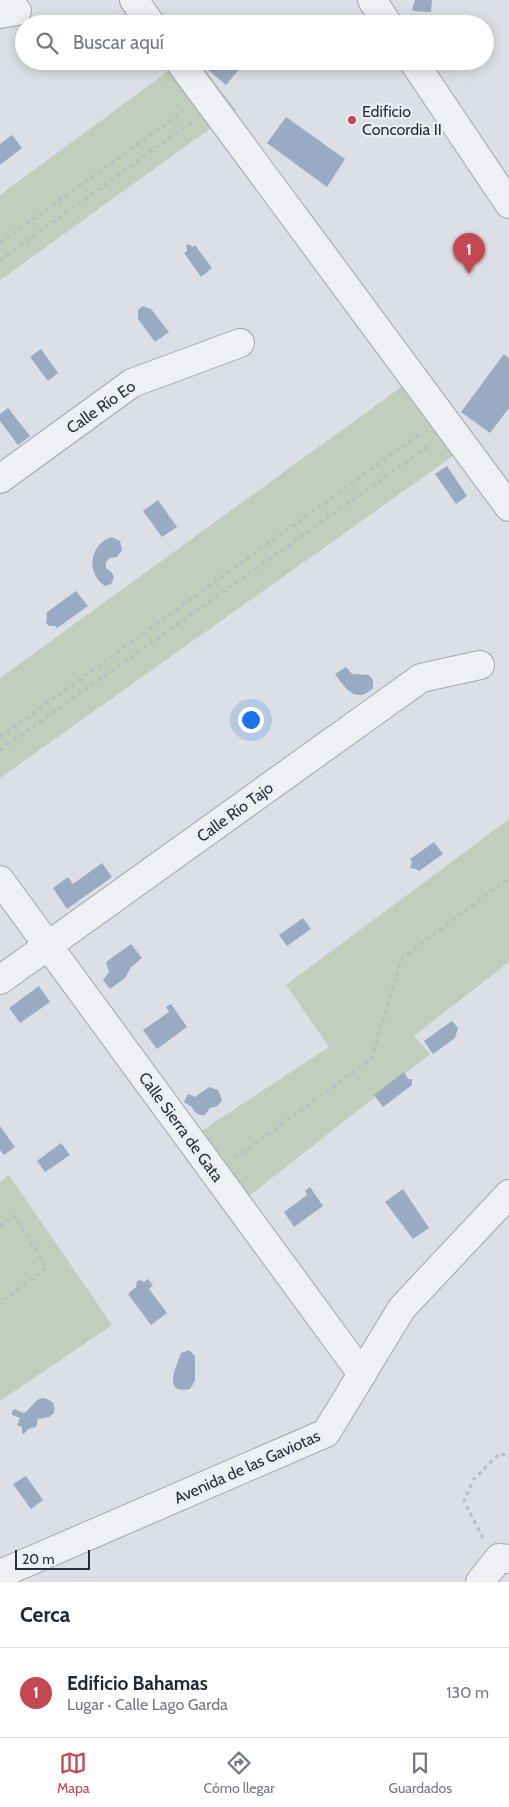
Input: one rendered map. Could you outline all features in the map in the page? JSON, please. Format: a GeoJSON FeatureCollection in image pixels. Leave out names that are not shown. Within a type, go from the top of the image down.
{"type":"FeatureCollection","features":[{"type":"Feature","properties":{"kind":"street"},"geometry":{"type":"LineString","coordinates":[[134,0],[145,15]]}},
{"type":"Feature","properties":{"kind":"street"},"geometry":{"type":"LineString","coordinates":[[372,0],[382,15]]}},
{"type":"Feature","properties":{"kind":"street"},"geometry":{"type":"LineString","coordinates":[[186,70],[509,507]]}},
{"type":"Feature","properties":{"kind":"street"},"geometry":{"type":"LineString","coordinates":[[419,70],[509,204]]}},
{"type":"Feature","properties":{"kind":"street","name":"Calle Río Eo"},"geometry":{"type":"LineString","coordinates":[[0,479],[132,383],[240,343]]}},
{"type":"Feature","properties":{"kind":"street","name":"Calle Río Tajo"},"geometry":{"type":"LineString","coordinates":[[0,980],[421,678],[480,665]]}},
{"type":"Feature","properties":{"kind":"street","name":"Calle Sierra de Gata"},"geometry":{"type":"LineString","coordinates":[[0,880],[362,1374]]}},
{"type":"Feature","properties":{"kind":"street","name":"Avenida de las Gaviotas"},"geometry":{"type":"LineString","coordinates":[[0,1574],[326,1432],[402,1308],[509,1194]]}},
{"type":"Feature","properties":{"kind":"street"},"geometry":{"type":"LineString","coordinates":[[480,1582],[499,1558],[509,1559]]}},
{"type":"Feature","properties":{"kind":"path"},"geometry":{"type":"LineString","coordinates":[[0,243],[209,101]]}},
{"type":"Feature","properties":{"kind":"path"},"geometry":{"type":"LineString","coordinates":[[0,260],[209,101]]}},
{"type":"Feature","properties":{"kind":"path"},"geometry":{"type":"LineString","coordinates":[[0,737],[448,423]]}},
{"type":"Feature","properties":{"kind":"path"},"geometry":{"type":"LineString","coordinates":[[0,750],[448,423]]}},
{"type":"Feature","properties":{"kind":"path"},"geometry":{"type":"LineString","coordinates":[[214,1173],[371,1059],[402,958],[509,878]]}},
{"type":"Feature","properties":{"kind":"path"},"geometry":{"type":"LineString","coordinates":[[0,1226],[14,1216],[47,1268],[0,1303]]}},
{"type":"Feature","properties":{"kind":"path"},"geometry":{"type":"LineString","coordinates":[[484,1542],[464,1501],[473,1480],[500,1453],[509,1457]]}},
{"type":"Feature","properties":{"kind":"green space"},"geometry":{"type":"Polygon","coordinates":[[[170,70],[205,70],[236,110],[0,280],[0,195],[170,70]]]}},
{"type":"Feature","properties":{"kind":"green space"},"geometry":{"type":"Polygon","coordinates":[[[426,369],[474,441],[0,778],[0,678],[426,369]]]}},
{"type":"Feature","properties":{"kind":"green space"},"geometry":{"type":"Polygon","coordinates":[[[509,819],[509,962],[414,1036],[430,1054],[245,1199],[201,1131],[329,1047],[286,985],[509,819]]]}},
{"type":"Feature","properties":{"kind":"green space"},"geometry":{"type":"Polygon","coordinates":[[[9,1175],[112,1325],[0,1401],[0,1182],[9,1175]]]}},
{"type":"Feature","properties":{"kind":"water"},"geometry":{"type":"Polygon","coordinates":[[[415,0],[432,0],[431,12],[414,11],[412,9],[415,0]]]}},
{"type":"Feature","properties":{"kind":"water"},"geometry":{"type":"Polygon","coordinates":[[[208,70],[238,70],[226,85],[208,70]]]}},
{"type":"Feature","properties":{"kind":"water"},"geometry":{"type":"Polygon","coordinates":[[[286,117],[345,159],[327,187],[267,143],[286,117]]]}},
{"type":"Feature","properties":{"kind":"water"},"geometry":{"type":"Polygon","coordinates":[[[12,135],[22,148],[0,165],[0,144],[12,135]]]}},
{"type":"Feature","properties":{"kind":"water"},"geometry":{"type":"Polygon","coordinates":[[[188,244],[193,247],[195,245],[212,268],[201,277],[184,253],[187,251],[186,245],[188,244]]]}},
{"type":"Feature","properties":{"kind":"water"},"geometry":{"type":"Polygon","coordinates":[[[143,306],[151,309],[169,332],[155,342],[138,319],[138,310],[143,306]]]}},
{"type":"Feature","properties":{"kind":"water"},"geometry":{"type":"Polygon","coordinates":[[[41,349],[58,373],[48,381],[30,357],[41,349]]]}},
{"type":"Feature","properties":{"kind":"water"},"geometry":{"type":"Polygon","coordinates":[[[504,354],[509,358],[509,408],[490,433],[461,412],[504,354]]]}},
{"type":"Feature","properties":{"kind":"water"},"geometry":{"type":"Polygon","coordinates":[[[8,408],[30,436],[18,445],[0,421],[0,414],[8,408]]]}},
{"type":"Feature","properties":{"kind":"water"},"geometry":{"type":"Polygon","coordinates":[[[447,466],[467,496],[456,504],[435,474],[447,466]]]}},
{"type":"Feature","properties":{"kind":"water"},"geometry":{"type":"Polygon","coordinates":[[[158,500],[177,527],[162,537],[143,511],[158,500]]]}},
{"type":"Feature","properties":{"kind":"water"},"geometry":{"type":"Polygon","coordinates":[[[112,537],[120,541],[122,550],[117,557],[110,558],[106,562],[106,568],[112,573],[114,578],[111,584],[105,586],[95,574],[93,559],[99,545],[112,537]]]}},
{"type":"Feature","properties":{"kind":"water"},"geometry":{"type":"Polygon","coordinates":[[[76,591],[88,606],[57,628],[49,626],[46,623],[46,613],[76,591]]]}},
{"type":"Feature","properties":{"kind":"water"},"geometry":{"type":"Polygon","coordinates":[[[346,667],[352,674],[369,675],[373,680],[373,688],[361,695],[351,693],[335,674],[346,667]]]}},
{"type":"Feature","properties":{"kind":"water"},"geometry":{"type":"Polygon","coordinates":[[[434,842],[443,854],[419,871],[410,868],[412,862],[410,859],[434,842]]]}},
{"type":"Feature","properties":{"kind":"water"},"geometry":{"type":"Polygon","coordinates":[[[102,863],[112,877],[67,909],[53,888],[68,877],[73,884],[102,863]]]}},
{"type":"Feature","properties":{"kind":"water"},"geometry":{"type":"Polygon","coordinates":[[[303,918],[311,929],[287,946],[279,935],[303,918]]]}},
{"type":"Feature","properties":{"kind":"water"},"geometry":{"type":"Polygon","coordinates":[[[131,944],[142,958],[131,967],[125,978],[110,989],[103,980],[109,972],[106,962],[131,944]]]}},
{"type":"Feature","properties":{"kind":"water"},"geometry":{"type":"Polygon","coordinates":[[[39,986],[50,1002],[20,1023],[9,1008],[39,986]]]}},
{"type":"Feature","properties":{"kind":"water"},"geometry":{"type":"Polygon","coordinates":[[[171,1004],[187,1027],[157,1049],[143,1030],[169,1012],[166,1007],[171,1004]]]}},
{"type":"Feature","properties":{"kind":"water"},"geometry":{"type":"Polygon","coordinates":[[[452,1021],[458,1028],[455,1038],[433,1054],[424,1041],[452,1021]]]}},
{"type":"Feature","properties":{"kind":"water"},"geometry":{"type":"Polygon","coordinates":[[[404,1072],[408,1079],[412,1079],[412,1085],[383,1107],[374,1095],[404,1072]]]}},
{"type":"Feature","properties":{"kind":"water"},"geometry":{"type":"Polygon","coordinates":[[[209,1087],[218,1090],[222,1100],[218,1106],[210,1108],[205,1115],[199,1114],[184,1102],[188,1094],[195,1097],[209,1087]]]}},
{"type":"Feature","properties":{"kind":"water"},"geometry":{"type":"Polygon","coordinates":[[[0,1126],[15,1147],[4,1155],[0,1150],[0,1126]]]}},
{"type":"Feature","properties":{"kind":"water"},"geometry":{"type":"Polygon","coordinates":[[[61,1143],[70,1155],[45,1172],[37,1161],[61,1143]]]}},
{"type":"Feature","properties":{"kind":"water"},"geometry":{"type":"Polygon","coordinates":[[[310,1187],[323,1206],[294,1227],[284,1212],[307,1195],[305,1191],[310,1187]]]}},
{"type":"Feature","properties":{"kind":"water"},"geometry":{"type":"Polygon","coordinates":[[[403,1189],[429,1228],[413,1239],[385,1202],[403,1189]]]}},
{"type":"Feature","properties":{"kind":"water"},"geometry":{"type":"Polygon","coordinates":[[[148,1279],[153,1285],[149,1289],[167,1313],[151,1325],[128,1294],[136,1287],[137,1281],[144,1282],[148,1279]]]}},
{"type":"Feature","properties":{"kind":"water"},"geometry":{"type":"Polygon","coordinates":[[[189,1350],[195,1356],[195,1381],[190,1389],[181,1390],[176,1388],[174,1384],[174,1372],[181,1353],[189,1350]]]}},
{"type":"Feature","properties":{"kind":"water"},"geometry":{"type":"Polygon","coordinates":[[[43,1398],[53,1402],[54,1413],[49,1417],[38,1419],[36,1427],[28,1429],[24,1434],[22,1433],[22,1427],[17,1425],[20,1418],[12,1415],[12,1411],[15,1409],[23,1413],[26,1412],[37,1400],[43,1398]]]}},
{"type":"Feature","properties":{"kind":"water"},"geometry":{"type":"Polygon","coordinates":[[[26,1476],[43,1500],[31,1509],[13,1484],[26,1476]]]}},
{"type":"Feature","properties":{"kind":"place","name":"Edificio Concordia II"},"geometry":{"type":"Point","coordinates":[352,120]}},
{"type":"Feature","properties":{"kind":"place","name":"Edificio Bahamas"},"geometry":{"type":"Point","coordinates":[469,274]}}]}
